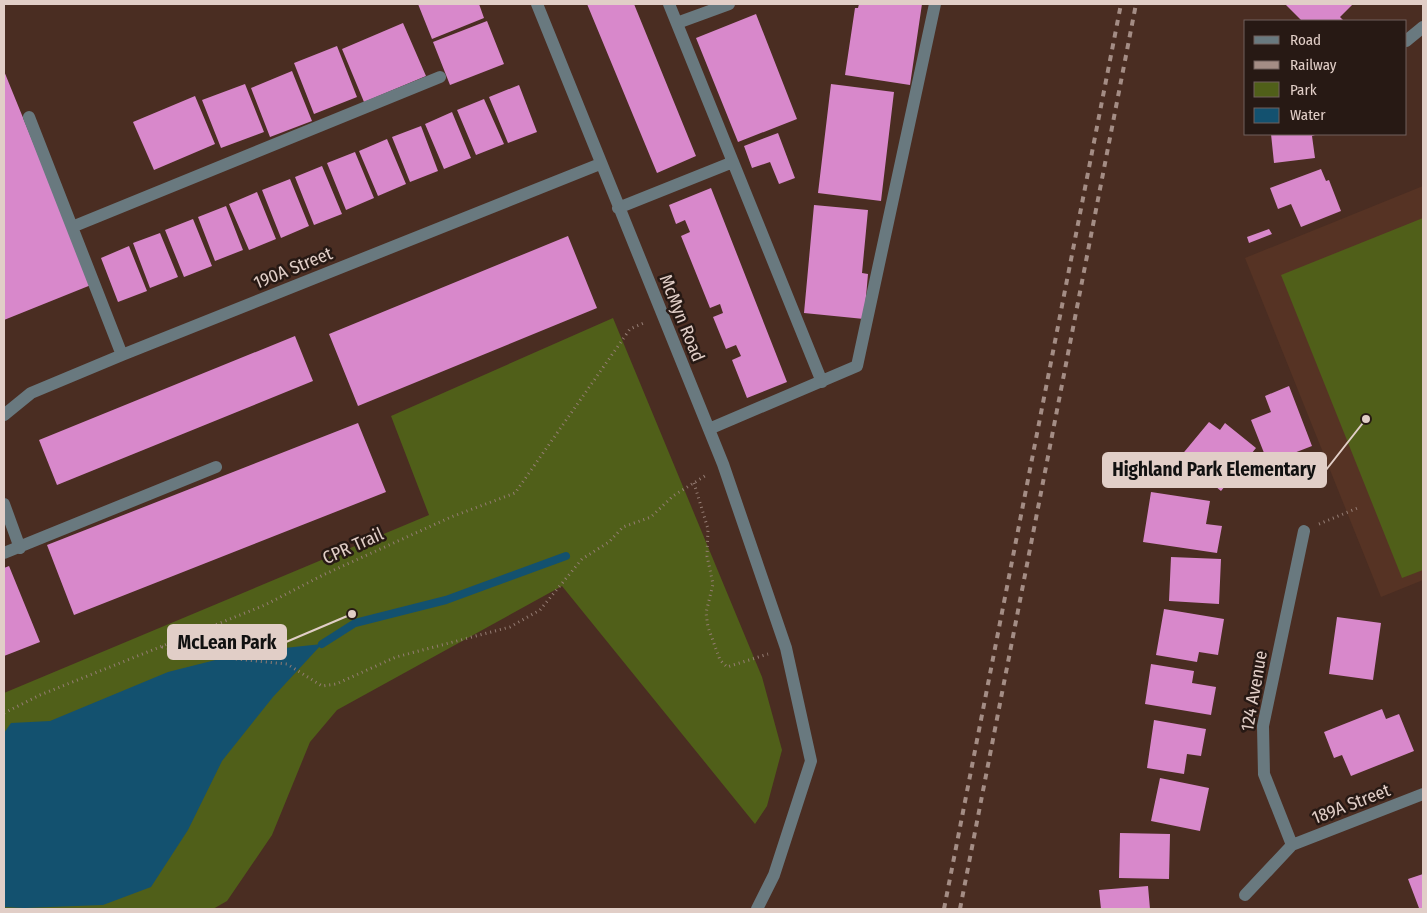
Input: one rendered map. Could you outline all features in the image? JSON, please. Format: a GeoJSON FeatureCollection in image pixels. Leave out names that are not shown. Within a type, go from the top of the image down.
{"type":"FeatureCollection","features":[{"type":"Feature","properties":{"kind":"street","name":"McMyn Road"},"geometry":{"type":"LineString","coordinates":[[538,4],[600,164],[723,464],[786,648],[811,761],[791,828],[774,875],[757,909]]}},
{"type":"Feature","properties":{"kind":"street"},"geometry":{"type":"LineString","coordinates":[[669,4],[822,382]]}},
{"type":"Feature","properties":{"kind":"street"},"geometry":{"type":"LineString","coordinates":[[677,23],[729,4]]}},
{"type":"Feature","properties":{"kind":"street"},"geometry":{"type":"LineString","coordinates":[[709,430],[858,366],[935,4]]}},
{"type":"Feature","properties":{"kind":"street"},"geometry":{"type":"LineString","coordinates":[[1407,40],[1423,27]]}},
{"type":"Feature","properties":{"kind":"street"},"geometry":{"type":"LineString","coordinates":[[72,227],[440,77]]}},
{"type":"Feature","properties":{"kind":"street"},"geometry":{"type":"LineString","coordinates":[[29,117],[122,355]]}},
{"type":"Feature","properties":{"kind":"street"},"geometry":{"type":"LineString","coordinates":[[618,208],[733,162]]}},
{"type":"Feature","properties":{"kind":"street","name":"190A Street"},"geometry":{"type":"LineString","coordinates":[[4,415],[31,393],[600,164]]}},
{"type":"Feature","properties":{"kind":"street"},"geometry":{"type":"LineString","coordinates":[[4,554],[216,467]]}},
{"type":"Feature","properties":{"kind":"street"},"geometry":{"type":"LineString","coordinates":[[4,504],[20,548]]}},
{"type":"Feature","properties":{"kind":"street","name":"124 Avenue"},"geometry":{"type":"LineString","coordinates":[[1292,846],[1264,774],[1263,726],[1304,530]]}},
{"type":"Feature","properties":{"kind":"street","name":"189A Street"},"geometry":{"type":"LineString","coordinates":[[1292,846],[1423,794]]}},
{"type":"Feature","properties":{"kind":"street"},"geometry":{"type":"LineString","coordinates":[[1244,895],[1292,846]]}},
{"type":"Feature","properties":{"kind":"path","name":"CPR Trail"},"geometry":{"type":"LineString","coordinates":[[4,713],[40,695],[265,605],[340,567],[452,517],[515,493],[630,329],[647,321]]}},
{"type":"Feature","properties":{"kind":"path"},"geometry":{"type":"LineString","coordinates":[[162,647],[206,656],[287,664],[311,681],[322,686],[336,684],[396,657],[510,628],[540,610],[582,559],[609,542],[623,527],[651,517],[673,496],[723,464]]}},
{"type":"Feature","properties":{"kind":"path"},"geometry":{"type":"LineString","coordinates":[[694,483],[708,529],[707,556],[713,584],[706,613],[708,627],[720,660],[727,668],[786,648]]}},
{"type":"Feature","properties":{"kind":"path"},"geometry":{"type":"LineString","coordinates":[[1304,530],[1360,506]]}},
{"type":"Feature","properties":{"kind":"shaded area"},"geometry":{"type":"Polygon","coordinates":[[[1423,186],[1423,580],[1381,597],[1245,258],[1423,186]]]}},
{"type":"Feature","properties":{"kind":"green space"},"geometry":{"type":"Polygon","coordinates":[[[1423,218],[1423,570],[1402,578],[1281,275],[1423,218]]]}},
{"type":"Feature","properties":{"kind":"green space"},"geometry":{"type":"Polygon","coordinates":[[[613,318],[762,677],[782,750],[767,806],[755,824],[562,586],[337,710],[310,742],[272,835],[227,901],[213,909],[4,909],[4,693],[429,515],[391,416],[613,318]]]}},
{"type":"Feature","properties":{"kind":"water"},"geometry":{"type":"Polygon","coordinates":[[[322,644],[273,697],[222,761],[188,830],[151,887],[103,905],[4,907],[4,733],[11,723],[50,721],[168,672],[247,652],[322,644]]]}},
{"type":"Feature","properties":{"kind":"building"},"geometry":{"type":"Polygon","coordinates":[[[418,4],[479,4],[484,18],[432,39],[418,4]]]}},
{"type":"Feature","properties":{"kind":"building"},"geometry":{"type":"Polygon","coordinates":[[[587,4],[634,4],[696,156],[657,173],[587,4]]]}},
{"type":"Feature","properties":{"kind":"building"},"geometry":{"type":"Polygon","coordinates":[[[859,4],[922,4],[910,85],[845,75],[855,8],[858,8],[859,4]]]}},
{"type":"Feature","properties":{"kind":"building"},"geometry":{"type":"Polygon","coordinates":[[[1285,4],[1353,4],[1340,17],[1343,20],[1301,20],[1285,4]]]}},
{"type":"Feature","properties":{"kind":"building"},"geometry":{"type":"Polygon","coordinates":[[[756,14],[797,119],[738,142],[696,38],[756,14]]]}},
{"type":"Feature","properties":{"kind":"building"},"geometry":{"type":"Polygon","coordinates":[[[487,21],[504,64],[450,85],[433,42],[487,21]]]}},
{"type":"Feature","properties":{"kind":"building"},"geometry":{"type":"Polygon","coordinates":[[[403,23],[426,76],[364,102],[342,49],[403,23]]]}},
{"type":"Feature","properties":{"kind":"building"},"geometry":{"type":"Polygon","coordinates":[[[337,46],[357,97],[314,114],[294,63],[337,46]]]}},
{"type":"Feature","properties":{"kind":"building"},"geometry":{"type":"Polygon","coordinates":[[[4,71],[91,285],[4,320],[4,71]]]}},
{"type":"Feature","properties":{"kind":"building"},"geometry":{"type":"Polygon","coordinates":[[[292,71],[312,121],[270,137],[251,88],[292,71]]]}},
{"type":"Feature","properties":{"kind":"building"},"geometry":{"type":"Polygon","coordinates":[[[245,84],[264,132],[221,148],[202,100],[245,84]]]}},
{"type":"Feature","properties":{"kind":"building"},"geometry":{"type":"Polygon","coordinates":[[[831,84],[894,92],[881,201],[818,193],[831,84]]]}},
{"type":"Feature","properties":{"kind":"building"},"geometry":{"type":"Polygon","coordinates":[[[519,85],[537,132],[508,143],[489,97],[519,85]]]}},
{"type":"Feature","properties":{"kind":"building"},"geometry":{"type":"Polygon","coordinates":[[[195,96],[215,144],[154,170],[133,122],[195,96]]]}},
{"type":"Feature","properties":{"kind":"building"},"geometry":{"type":"Polygon","coordinates":[[[484,99],[504,144],[476,155],[457,110],[484,99]]]}},
{"type":"Feature","properties":{"kind":"building"},"geometry":{"type":"Polygon","coordinates":[[[452,112],[471,158],[444,169],[425,124],[452,112]]]}},
{"type":"Feature","properties":{"kind":"building"},"geometry":{"type":"Polygon","coordinates":[[[421,126],[438,171],[410,182],[392,137],[421,126]]]}},
{"type":"Feature","properties":{"kind":"building"},"geometry":{"type":"Polygon","coordinates":[[[778,133],[795,178],[779,184],[770,162],[752,168],[744,146],[778,133]]]}},
{"type":"Feature","properties":{"kind":"building"},"geometry":{"type":"Polygon","coordinates":[[[1271,135],[1315,135],[1312,136],[1315,158],[1274,163],[1271,135]]]}},
{"type":"Feature","properties":{"kind":"building"},"geometry":{"type":"Polygon","coordinates":[[[387,139],[406,184],[378,196],[359,151],[387,139]]]}},
{"type":"Feature","properties":{"kind":"building"},"geometry":{"type":"Polygon","coordinates":[[[355,152],[374,198],[346,210],[327,163],[355,152]]]}},
{"type":"Feature","properties":{"kind":"building"},"geometry":{"type":"Polygon","coordinates":[[[322,166],[342,214],[314,225],[295,177],[322,166]]]}},
{"type":"Feature","properties":{"kind":"building"},"geometry":{"type":"Polygon","coordinates":[[[1321,169],[1326,181],[1329,180],[1341,211],[1301,227],[1291,204],[1278,209],[1270,188],[1321,169]]]}},
{"type":"Feature","properties":{"kind":"building"},"geometry":{"type":"Polygon","coordinates":[[[290,179],[309,226],[281,238],[262,190],[290,179]]]}},
{"type":"Feature","properties":{"kind":"building"},"geometry":{"type":"Polygon","coordinates":[[[711,188],[787,382],[747,398],[732,360],[741,356],[736,345],[726,349],[713,317],[723,313],[720,304],[710,308],[681,236],[690,232],[685,220],[676,224],[669,205],[711,188]]]}},
{"type":"Feature","properties":{"kind":"building"},"geometry":{"type":"Polygon","coordinates":[[[257,192],[276,239],[249,250],[229,204],[257,192]]]}},
{"type":"Feature","properties":{"kind":"building"},"geometry":{"type":"Polygon","coordinates":[[[814,205],[868,210],[862,273],[868,274],[864,319],[804,313],[814,205]]]}},
{"type":"Feature","properties":{"kind":"building"},"geometry":{"type":"Polygon","coordinates":[[[226,206],[243,250],[215,261],[198,217],[226,206]]]}},
{"type":"Feature","properties":{"kind":"building"},"geometry":{"type":"Polygon","coordinates":[[[193,219],[212,266],[184,277],[165,230],[193,219]]]}},
{"type":"Feature","properties":{"kind":"building"},"geometry":{"type":"Polygon","coordinates":[[[1269,229],[1272,234],[1249,243],[1247,237],[1269,229]]]}},
{"type":"Feature","properties":{"kind":"building"},"geometry":{"type":"Polygon","coordinates":[[[160,233],[178,277],[150,288],[133,243],[160,233]]]}},
{"type":"Feature","properties":{"kind":"building"},"geometry":{"type":"Polygon","coordinates":[[[568,236],[597,308],[358,406],[329,334],[568,236]]]}},
{"type":"Feature","properties":{"kind":"building"},"geometry":{"type":"Polygon","coordinates":[[[129,246],[147,291],[118,302],[101,258],[129,246]]]}},
{"type":"Feature","properties":{"kind":"building"},"geometry":{"type":"Polygon","coordinates":[[[295,336],[313,381],[57,485],[39,440],[295,336]]]}},
{"type":"Feature","properties":{"kind":"building"},"geometry":{"type":"Polygon","coordinates":[[[1289,386],[1312,446],[1268,463],[1251,420],[1271,412],[1265,396],[1289,386]]]}},
{"type":"Feature","properties":{"kind":"building"},"geometry":{"type":"Polygon","coordinates":[[[1209,422],[1220,430],[1225,423],[1256,448],[1221,491],[1180,457],[1209,422]]]}},
{"type":"Feature","properties":{"kind":"building"},"geometry":{"type":"Polygon","coordinates":[[[358,423],[386,492],[74,615],[47,545],[358,423]]]}},
{"type":"Feature","properties":{"kind":"building"},"geometry":{"type":"Polygon","coordinates":[[[1151,492],[1210,501],[1206,524],[1222,526],[1217,553],[1143,542],[1151,492]]]}},
{"type":"Feature","properties":{"kind":"building"},"geometry":{"type":"Polygon","coordinates":[[[1171,557],[1221,559],[1219,604],[1169,601],[1171,557]]]}},
{"type":"Feature","properties":{"kind":"building"},"geometry":{"type":"Polygon","coordinates":[[[9,566],[40,642],[4,656],[4,568],[9,566]]]}},
{"type":"Feature","properties":{"kind":"building"},"geometry":{"type":"Polygon","coordinates":[[[1164,609],[1224,619],[1218,655],[1199,652],[1197,662],[1156,655],[1164,609]]]}},
{"type":"Feature","properties":{"kind":"building"},"geometry":{"type":"Polygon","coordinates":[[[1337,617],[1381,623],[1373,680],[1329,674],[1337,617]]]}},
{"type":"Feature","properties":{"kind":"building"},"geometry":{"type":"Polygon","coordinates":[[[1151,664],[1194,671],[1192,683],[1216,687],[1211,715],[1145,704],[1151,664]]]}},
{"type":"Feature","properties":{"kind":"building"},"geometry":{"type":"Polygon","coordinates":[[[1382,709],[1386,719],[1399,714],[1414,751],[1351,776],[1342,755],[1334,758],[1324,732],[1382,709]]]}},
{"type":"Feature","properties":{"kind":"building"},"geometry":{"type":"Polygon","coordinates":[[[1154,720],[1206,729],[1201,756],[1187,754],[1184,774],[1147,768],[1154,720]]]}},
{"type":"Feature","properties":{"kind":"building"},"geometry":{"type":"Polygon","coordinates":[[[1160,778],[1209,788],[1200,831],[1151,821],[1160,778]]]}},
{"type":"Feature","properties":{"kind":"building"},"geometry":{"type":"Polygon","coordinates":[[[1120,833],[1170,834],[1169,879],[1119,878],[1120,833]]]}},
{"type":"Feature","properties":{"kind":"building"},"geometry":{"type":"Polygon","coordinates":[[[1423,874],[1423,909],[1415,909],[1419,908],[1408,879],[1423,874]]]}},
{"type":"Feature","properties":{"kind":"building"},"geometry":{"type":"Polygon","coordinates":[[[1148,886],[1150,909],[1101,909],[1099,890],[1148,886]]]}},
{"type":"Feature","properties":{"kind":"waterway"},"geometry":{"type":"LineString","coordinates":[[322,644],[355,623],[446,600],[566,556]]}},
{"type":"Feature","properties":{"kind":"railway"},"geometry":{"type":"LineString","coordinates":[[944,909],[1121,4]]}},
{"type":"Feature","properties":{"kind":"railway"},"geometry":{"type":"LineString","coordinates":[[960,909],[1136,4]]}},
{"type":"Feature","properties":{"kind":"place","name":"Highland Park Elementary"},"geometry":{"type":"Point","coordinates":[1366,419]}},
{"type":"Feature","properties":{"kind":"place","name":"McLean Park"},"geometry":{"type":"Point","coordinates":[352,614]}}]}
